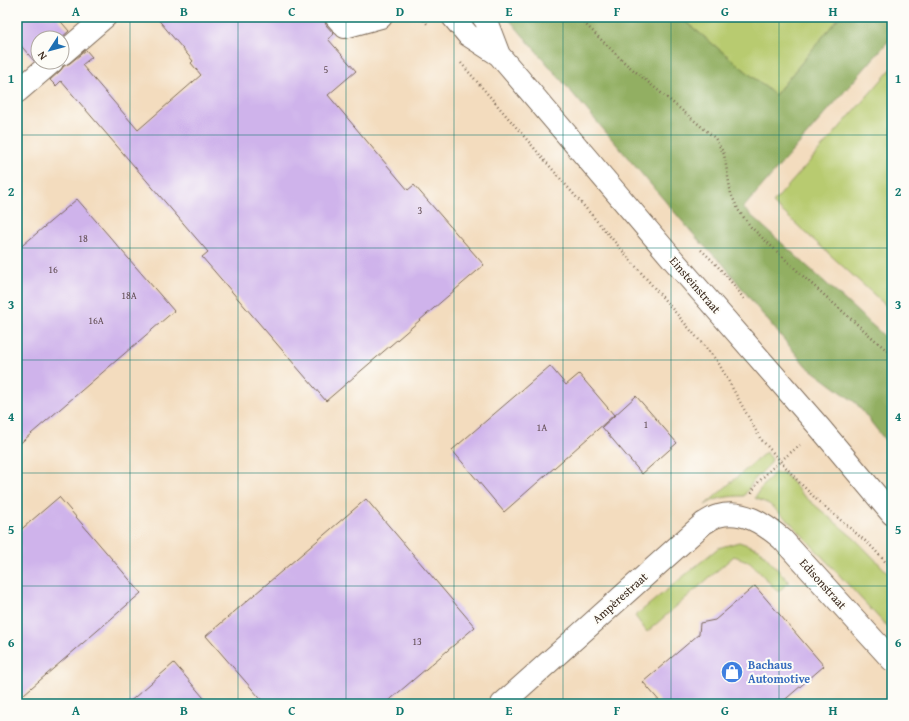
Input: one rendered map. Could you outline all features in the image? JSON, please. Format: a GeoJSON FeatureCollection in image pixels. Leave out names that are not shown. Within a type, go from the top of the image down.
{"type":"FeatureCollection","features":[{"type":"Feature","properties":{"kind":"main road"},"geometry":{"type":"LineString","coordinates":[[70,47],[105,17]]}},
{"type":"Feature","properties":{"kind":"main road"},"geometry":{"type":"LineString","coordinates":[[336,17],[345,27],[381,17]]}},
{"type":"Feature","properties":{"kind":"main road","name":"Einsteinstraat"},"geometry":{"type":"LineString","coordinates":[[453,17],[468,35],[499,55],[676,263],[820,428],[892,514]]}},
{"type":"Feature","properties":{"kind":"main road","name":"Einsteinstraat"},"geometry":{"type":"LineString","coordinates":[[483,17],[486,20],[499,55]]}},
{"type":"Feature","properties":{"kind":"main road"},"geometry":{"type":"LineString","coordinates":[[17,92],[43,70]]}},
{"type":"Feature","properties":{"kind":"main road","name":"Ampèrestraat"},"geometry":{"type":"LineString","coordinates":[[502,704],[704,523],[716,516],[728,514],[747,517]]}},
{"type":"Feature","properties":{"kind":"main road","name":"Edisonstraat"},"geometry":{"type":"LineString","coordinates":[[747,517],[762,524],[782,540],[892,660]]}},
{"type":"Feature","properties":{"kind":"path"},"geometry":{"type":"LineString","coordinates":[[421,17],[432,29]]}},
{"type":"Feature","properties":{"kind":"path"},"geometry":{"type":"LineString","coordinates":[[578,17],[624,62],[714,138],[724,154],[731,194],[739,211],[751,227],[806,280],[892,355]]}},
{"type":"Feature","properties":{"kind":"path"},"geometry":{"type":"LineString","coordinates":[[457,58],[718,362],[760,438],[818,501],[870,545],[892,569]]}},
{"type":"Feature","properties":{"kind":"path"},"geometry":{"type":"LineString","coordinates":[[747,517],[752,490],[760,480],[820,428]]}},
{"type":"Feature","properties":{"kind":"green space"},"geometry":{"type":"Polygon","coordinates":[[[507,17],[680,17],[775,95],[839,17],[892,17],[892,37],[743,208],[892,343],[892,449],[856,403],[806,366],[723,264],[701,243],[507,17]]]}},
{"type":"Feature","properties":{"kind":"green space"},"geometry":{"type":"Polygon","coordinates":[[[680,17],[839,17],[775,95],[680,17]]]}},
{"type":"Feature","properties":{"kind":"green space"},"geometry":{"type":"Polygon","coordinates":[[[892,68],[892,311],[773,203],[892,68]]]}},
{"type":"Feature","properties":{"kind":"green space"},"geometry":{"type":"Polygon","coordinates":[[[766,452],[772,459],[770,464],[754,480],[744,496],[734,496],[714,500],[705,505],[766,452]]]}},
{"type":"Feature","properties":{"kind":"green space"},"geometry":{"type":"Polygon","coordinates":[[[774,473],[784,473],[803,495],[856,540],[892,577],[892,632],[790,522],[769,504],[755,498],[758,492],[774,473]]]}},
{"type":"Feature","properties":{"kind":"green space"},"geometry":{"type":"Polygon","coordinates":[[[739,542],[759,549],[789,582],[778,592],[750,562],[734,556],[647,632],[635,616],[718,548],[739,542]]]}},
{"type":"Feature","properties":{"kind":"building"},"geometry":{"type":"Polygon","coordinates":[[[25,17],[57,17],[68,30],[30,30],[30,56],[17,41],[17,24],[25,17]]]}},
{"type":"Feature","properties":{"kind":"building"},"geometry":{"type":"Polygon","coordinates":[[[156,17],[324,17],[326,25],[334,34],[328,39],[356,71],[328,95],[408,190],[414,185],[484,265],[326,401],[202,257],[208,252],[61,81],[56,86],[50,80],[61,70],[70,70],[70,63],[86,50],[92,57],[82,65],[138,130],[201,75],[191,63],[193,61],[156,17]]]}},
{"type":"Feature","properties":{"kind":"building"},"geometry":{"type":"Polygon","coordinates":[[[77,199],[174,311],[17,446],[17,250],[77,199]]]}},
{"type":"Feature","properties":{"kind":"building"},"geometry":{"type":"Polygon","coordinates":[[[550,366],[566,385],[579,374],[614,415],[504,512],[452,450],[550,366]]]}},
{"type":"Feature","properties":{"kind":"building"},"geometry":{"type":"Polygon","coordinates":[[[636,396],[677,443],[642,474],[602,427],[636,396]]]}},
{"type":"Feature","properties":{"kind":"building"},"geometry":{"type":"Polygon","coordinates":[[[59,497],[141,593],[17,700],[17,533],[59,497]]]}},
{"type":"Feature","properties":{"kind":"building"},"geometry":{"type":"Polygon","coordinates":[[[366,499],[475,627],[385,704],[265,704],[206,636],[366,499]]]}},
{"type":"Feature","properties":{"kind":"building"},"geometry":{"type":"Polygon","coordinates":[[[755,586],[824,666],[780,704],[662,704],[643,682],[699,634],[700,623],[715,620],[755,586]]]}},
{"type":"Feature","properties":{"kind":"building"},"geometry":{"type":"Polygon","coordinates":[[[174,663],[209,704],[127,704],[174,663]]]}},
{"type":"Feature","properties":{"kind":"place","name":"Bachaus Automotive"},"geometry":{"type":"Point","coordinates":[732,672]}}]}
